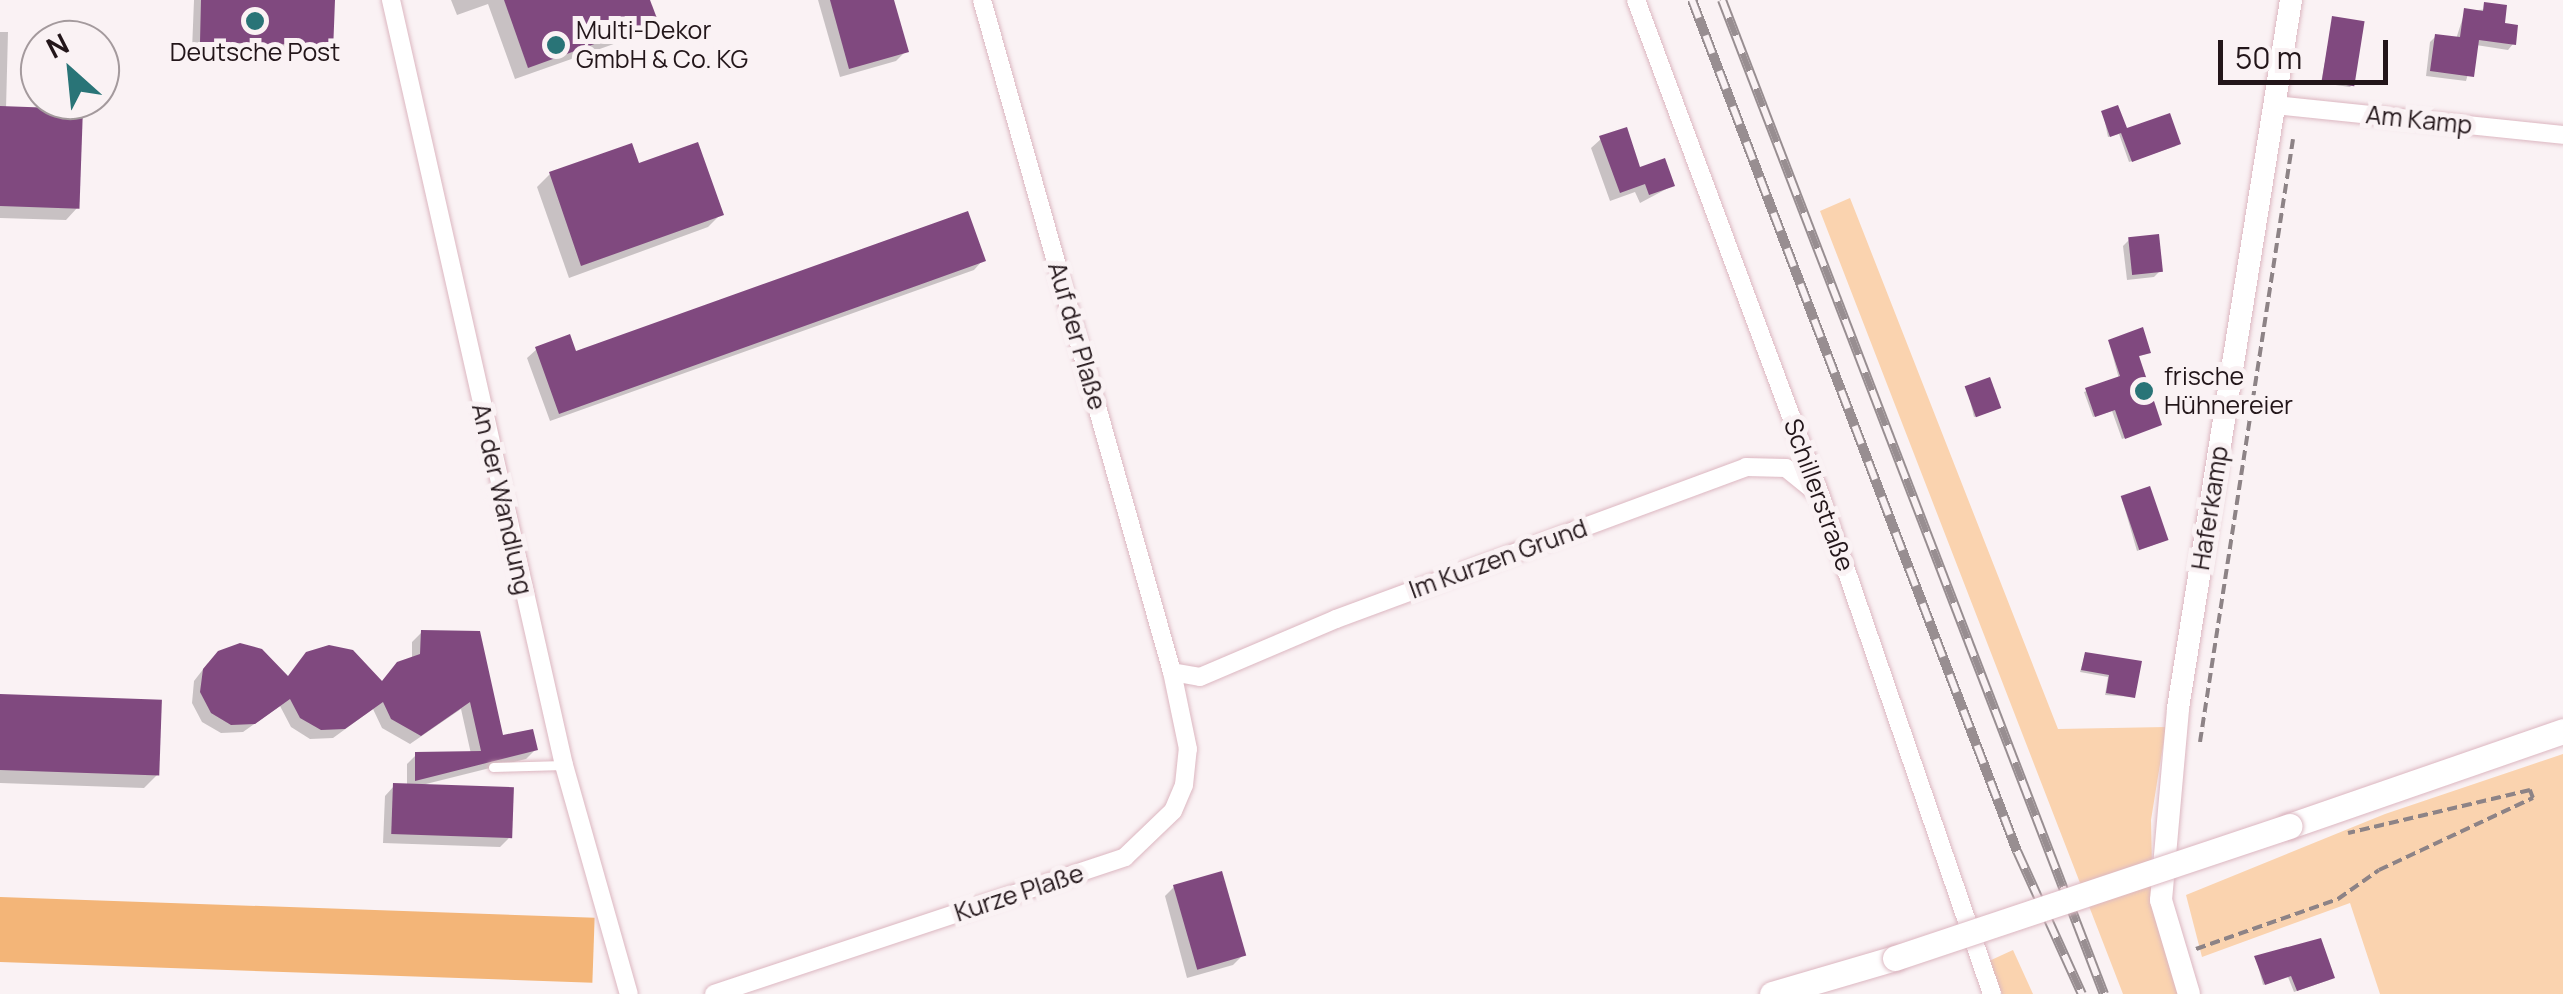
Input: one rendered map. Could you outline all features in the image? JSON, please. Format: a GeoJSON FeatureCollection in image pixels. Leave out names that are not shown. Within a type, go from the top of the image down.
{"type":"FeatureCollection","features":[{"type":"Feature","properties":{"kind":"main road"},"geometry":{"type":"LineString","coordinates":[[1772,994],[1895,958],[2563,731]]}},
{"type":"Feature","properties":{"kind":"street","name":"An der Wandlung"},"geometry":{"type":"LineString","coordinates":[[391,0],[564,766],[629,994]]}},
{"type":"Feature","properties":{"kind":"street","name":"Auf der Plaße"},"geometry":{"type":"LineString","coordinates":[[982,0],[1172,672]]}},
{"type":"Feature","properties":{"kind":"street","name":"Schillerstraße"},"geometry":{"type":"LineString","coordinates":[[1636,0],[1821,496],[1992,994]]}},
{"type":"Feature","properties":{"kind":"street","name":"Haferkamp"},"geometry":{"type":"LineString","coordinates":[[2189,994],[2162,900],[2178,708],[2284,106],[2291,0]]}},
{"type":"Feature","properties":{"kind":"street","name":"Am Kamp"},"geometry":{"type":"LineString","coordinates":[[2284,106],[2563,134]]}},
{"type":"Feature","properties":{"kind":"street","name":"Im Kurzen Grund"},"geometry":{"type":"LineString","coordinates":[[1172,672],[1200,676],[1336,618],[1746,467],[1786,468],[1821,496]]}},
{"type":"Feature","properties":{"kind":"street","name":"Kurze Plaße"},"geometry":{"type":"LineString","coordinates":[[714,994],[1125,858],[1173,811],[1184,785],[1188,749],[1172,672]]}},
{"type":"Feature","properties":{"kind":"lane"},"geometry":{"type":"LineString","coordinates":[[493,766],[564,766]]}},
{"type":"Feature","properties":{"kind":"path"},"geometry":{"type":"LineString","coordinates":[[2197,762],[2294,144],[2284,106]]}},
{"type":"Feature","properties":{"kind":"path"},"geometry":{"type":"LineString","coordinates":[[2192,950],[2338,899],[2379,870],[2533,798],[2530,790],[2333,836]]}},
{"type":"Feature","properties":{"kind":"path"},"geometry":{"type":"LineString","coordinates":[[2188,934],[2197,965]]}},
{"type":"Feature","properties":{"kind":"shaded area"},"geometry":{"type":"Polygon","coordinates":[[[1850,198],[2058,729],[2166,727],[2151,820],[2153,911],[2182,994],[2123,994],[1820,211],[1850,198]]]}},
{"type":"Feature","properties":{"kind":"shaded area"},"geometry":{"type":"Polygon","coordinates":[[[2563,754],[2563,994],[2380,994],[2350,903],[2202,957],[2186,895],[2385,814],[2563,754]]]}},
{"type":"Feature","properties":{"kind":"shaded area"},"geometry":{"type":"Polygon","coordinates":[[[0,897],[595,918],[592,983],[0,962],[0,897]]]}},
{"type":"Feature","properties":{"kind":"shaded area"},"geometry":{"type":"Polygon","coordinates":[[[2013,950],[2033,994],[2002,994],[1989,961],[2013,950]]]}},
{"type":"Feature","properties":{"kind":"building","name":"Deutsche Post"},"geometry":{"type":"Polygon","coordinates":[[[201,0],[335,0],[333,52],[310,52],[310,45],[200,42],[201,0]]]}},
{"type":"Feature","properties":{"kind":"building","name":"Multi-Dekor GmbH & Co. KG"},"geometry":{"type":"Polygon","coordinates":[[[504,0],[650,0],[658,21],[528,68],[504,0]]]}},
{"type":"Feature","properties":{"kind":"building"},"geometry":{"type":"Polygon","coordinates":[[[830,0],[894,0],[909,52],[849,69],[830,0]]]}},
{"type":"Feature","properties":{"kind":"building"},"geometry":{"type":"Polygon","coordinates":[[[2484,2],[2507,5],[2505,23],[2518,25],[2516,45],[2479,40],[2474,77],[2430,71],[2435,34],[2460,37],[2464,8],[2483,11],[2484,2]]]}},
{"type":"Feature","properties":{"kind":"building"},"geometry":{"type":"Polygon","coordinates":[[[2332,16],[2365,21],[2354,86],[2322,81],[2332,16]]]}},
{"type":"Feature","properties":{"kind":"building"},"geometry":{"type":"Polygon","coordinates":[[[2118,105],[2127,128],[2170,113],[2181,144],[2132,162],[2121,133],[2110,137],[2101,111],[2118,105]]]}},
{"type":"Feature","properties":{"kind":"building"},"geometry":{"type":"Polygon","coordinates":[[[0,106],[20,107],[20,120],[83,120],[79,209],[0,206],[0,106]]]}},
{"type":"Feature","properties":{"kind":"building"},"geometry":{"type":"Polygon","coordinates":[[[1627,127],[1640,167],[1665,158],[1675,186],[1649,195],[1645,184],[1620,193],[1599,136],[1627,127]]]}},
{"type":"Feature","properties":{"kind":"building"},"geometry":{"type":"Polygon","coordinates":[[[698,142],[724,215],[581,266],[549,172],[632,143],[639,163],[698,142]]]}},
{"type":"Feature","properties":{"kind":"building"},"geometry":{"type":"Polygon","coordinates":[[[968,211],[986,261],[559,414],[535,347],[570,334],[576,351],[968,211]]]}},
{"type":"Feature","properties":{"kind":"building"},"geometry":{"type":"Polygon","coordinates":[[[2159,234],[2163,272],[2132,275],[2128,237],[2159,234]]]}},
{"type":"Feature","properties":{"kind":"building"},"geometry":{"type":"Polygon","coordinates":[[[2143,327],[2151,353],[2139,356],[2162,425],[2125,439],[2115,410],[2095,417],[2085,388],[2120,376],[2108,340],[2143,327]]]}},
{"type":"Feature","properties":{"kind":"building"},"geometry":{"type":"Polygon","coordinates":[[[1990,377],[2001,408],[1976,417],[1965,386],[1990,377]]]}},
{"type":"Feature","properties":{"kind":"building"},"geometry":{"type":"Polygon","coordinates":[[[2150,486],[2169,540],[2139,550],[2121,496],[2150,486]]]}},
{"type":"Feature","properties":{"kind":"building"},"geometry":{"type":"Polygon","coordinates":[[[421,630],[480,631],[503,735],[533,729],[538,750],[415,781],[415,752],[481,751],[470,702],[421,736],[391,719],[383,702],[345,729],[321,730],[300,718],[290,699],[255,724],[231,725],[211,713],[200,692],[203,669],[218,651],[240,643],[262,649],[288,676],[306,652],[329,645],[353,650],[382,681],[397,662],[420,654],[421,630]]]}},
{"type":"Feature","properties":{"kind":"building"},"geometry":{"type":"Polygon","coordinates":[[[2085,652],[2142,661],[2135,698],[2106,693],[2109,675],[2081,670],[2085,652]]]}},
{"type":"Feature","properties":{"kind":"building"},"geometry":{"type":"Polygon","coordinates":[[[0,694],[162,700],[159,776],[0,770],[0,694]]]}},
{"type":"Feature","properties":{"kind":"building"},"geometry":{"type":"Polygon","coordinates":[[[393,783],[514,787],[512,838],[391,834],[393,783]]]}},
{"type":"Feature","properties":{"kind":"building"},"geometry":{"type":"Polygon","coordinates":[[[1222,871],[1246,956],[1197,970],[1173,885],[1222,871]]]}},
{"type":"Feature","properties":{"kind":"building"},"geometry":{"type":"Polygon","coordinates":[[[2321,938],[2335,978],[2297,991],[2291,976],[2265,985],[2254,956],[2321,938]]]}},
{"type":"Feature","properties":{"kind":"railway"},"geometry":{"type":"LineString","coordinates":[[1692,0],[2017,851],[2082,994]]}},
{"type":"Feature","properties":{"kind":"railway"},"geometry":{"type":"LineString","coordinates":[[1722,0],[2104,994]]}},
{"type":"Feature","properties":{"kind":"place","name":"Deutsche Post"},"geometry":{"type":"Point","coordinates":[255,21]}},
{"type":"Feature","properties":{"kind":"place","name":"Multi-Dekor GmbH & Co. KG"},"geometry":{"type":"Point","coordinates":[556,45]}},
{"type":"Feature","properties":{"kind":"place","name":"frische Hühnereier"},"geometry":{"type":"Point","coordinates":[2144,391]}}]}
